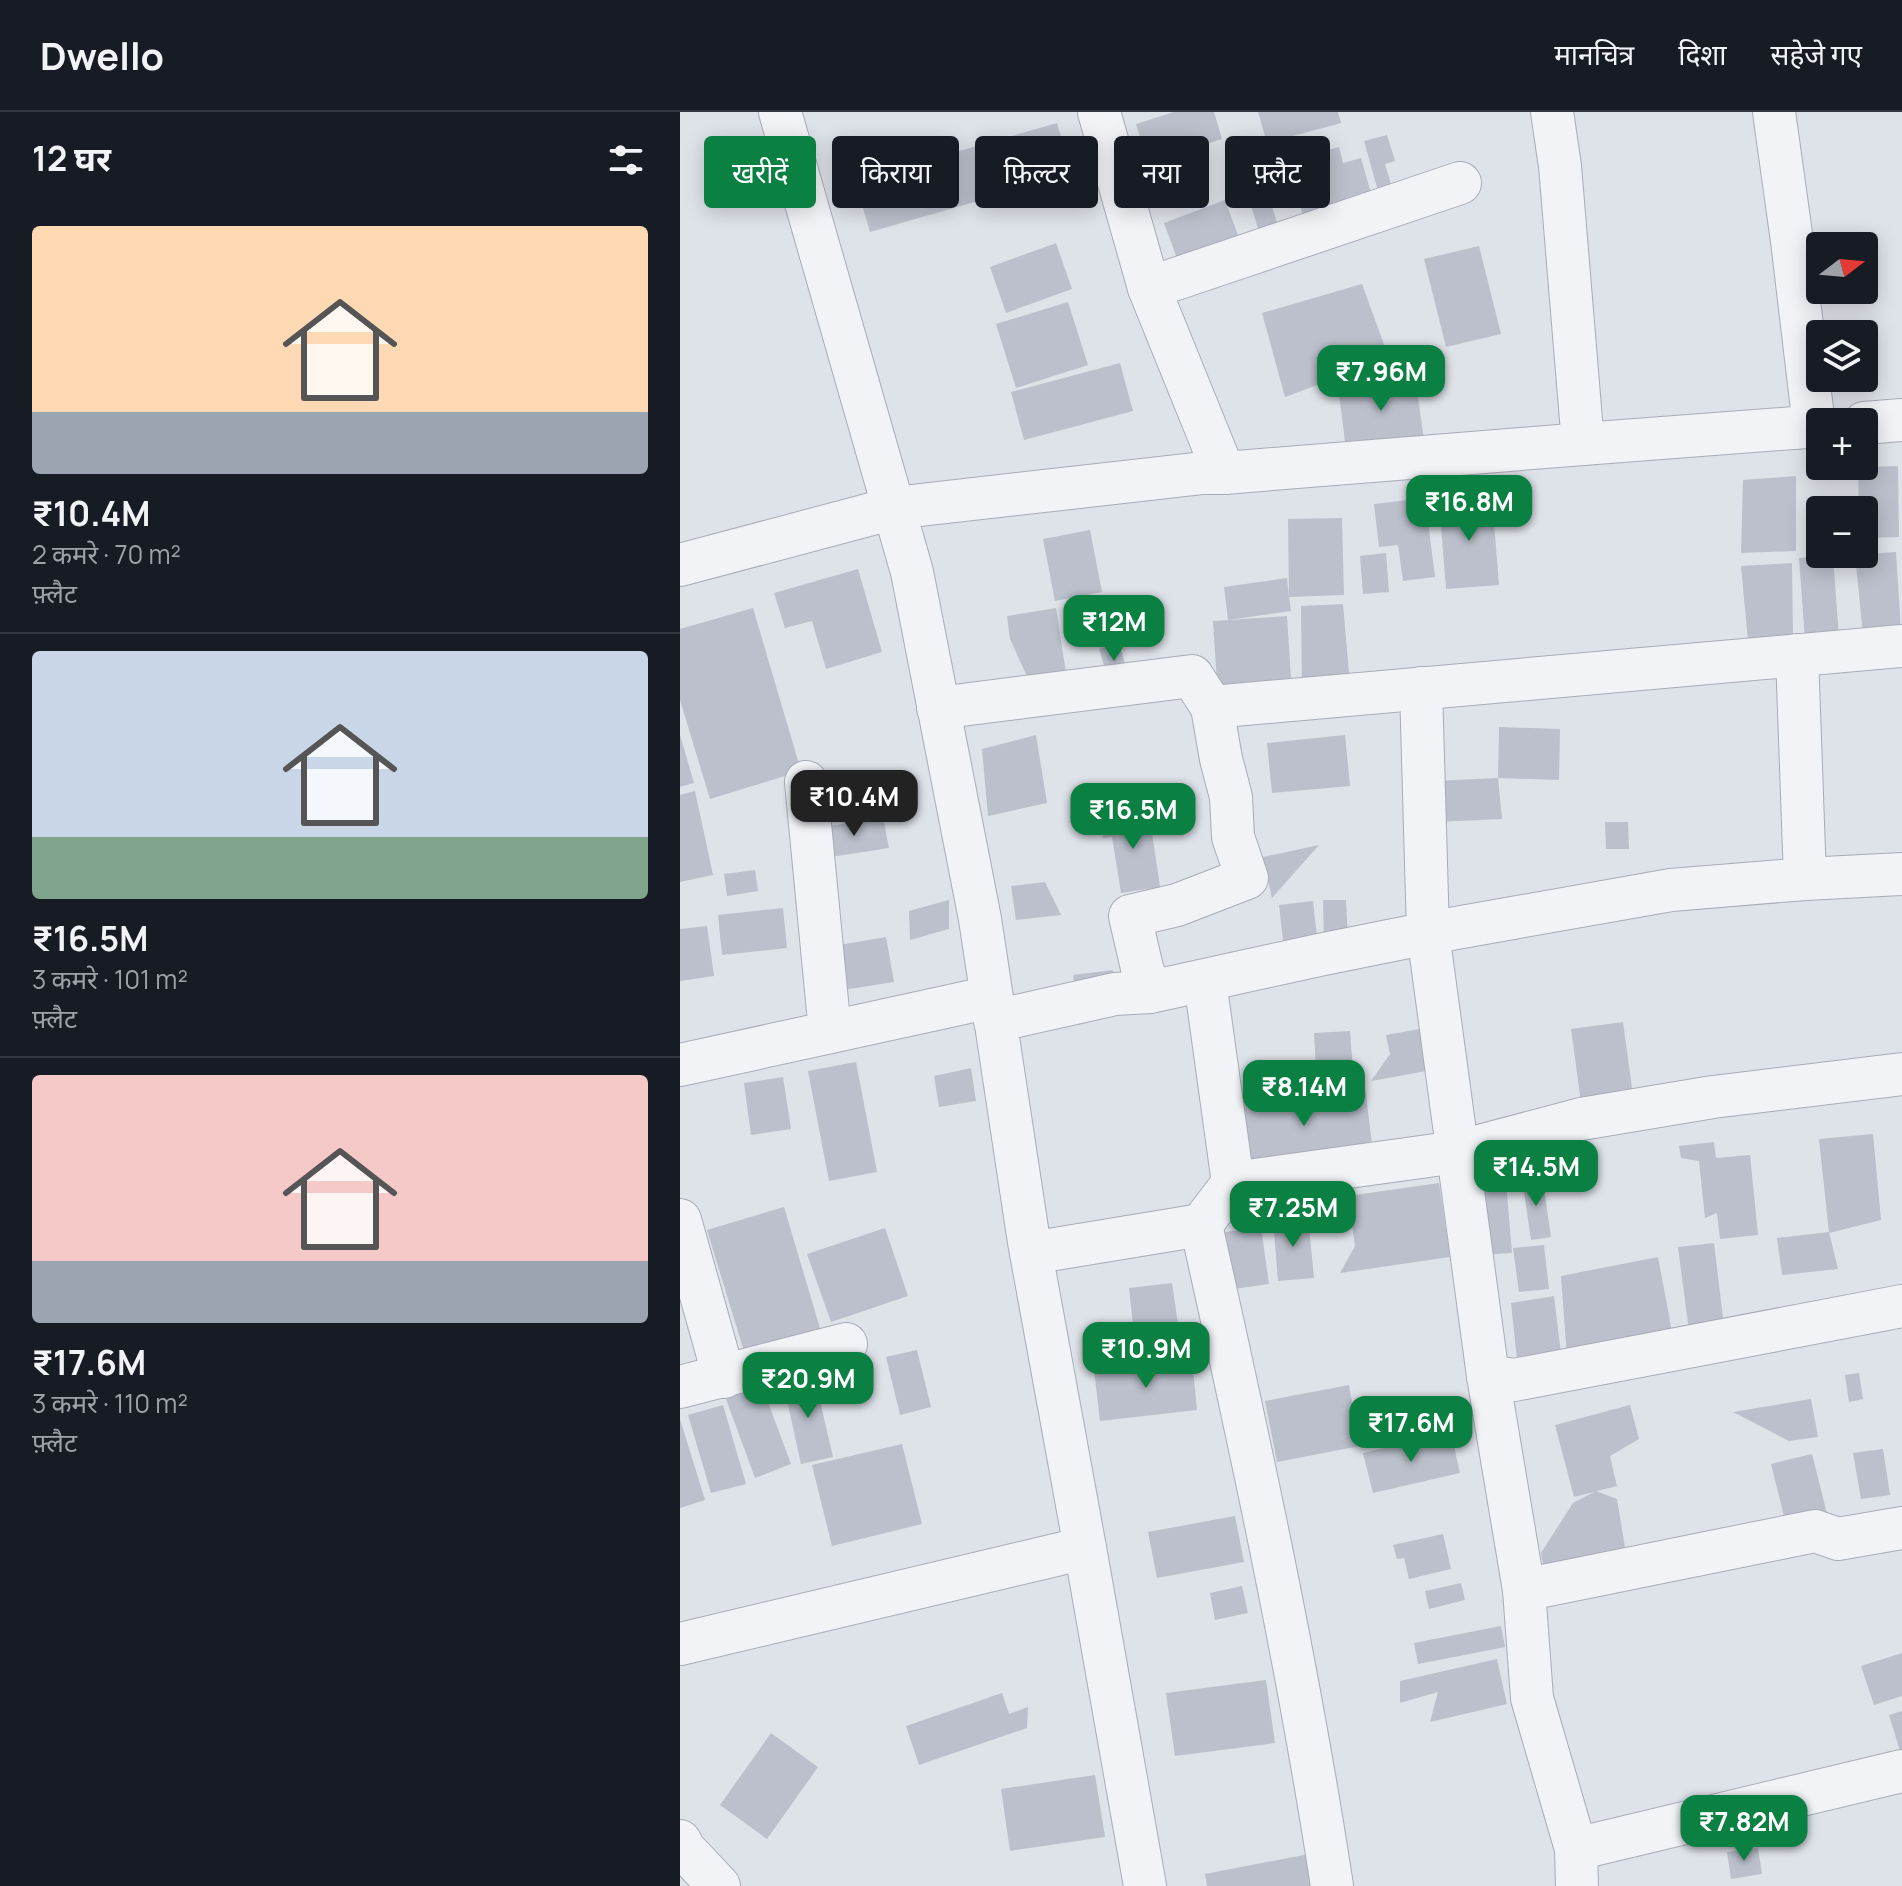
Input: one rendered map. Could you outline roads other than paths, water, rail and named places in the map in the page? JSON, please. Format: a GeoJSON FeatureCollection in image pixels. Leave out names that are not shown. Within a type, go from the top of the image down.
{"type":"FeatureCollection","features":[{"type":"Feature","properties":{"kind":"street"},"geometry":{"type":"LineString","coordinates":[[780,112],[912,572],[980,919],[1031,1253],[1145,1886]]}},
{"type":"Feature","properties":{"kind":"street"},"geometry":{"type":"LineString","coordinates":[[1099,112],[1149,288],[1224,473]]}},
{"type":"Feature","properties":{"kind":"street"},"geometry":{"type":"LineString","coordinates":[[1552,112],[1560,166],[1583,444]]}},
{"type":"Feature","properties":{"kind":"street"},"geometry":{"type":"LineString","coordinates":[[1774,112],[1815,408]]}},
{"type":"Feature","properties":{"kind":"street"},"geometry":{"type":"LineString","coordinates":[[1149,288],[1460,183]]}},
{"type":"Feature","properties":{"kind":"street"},"geometry":{"type":"LineString","coordinates":[[1878,422],[1902,420]]}},
{"type":"Feature","properties":{"kind":"street"},"geometry":{"type":"LineString","coordinates":[[680,565],[894,508],[1203,473],[1806,427]]}},
{"type":"Feature","properties":{"kind":"street"},"geometry":{"type":"LineString","coordinates":[[1212,707],[1902,646]]}},
{"type":"Feature","properties":{"kind":"street"},"geometry":{"type":"LineString","coordinates":[[1797,655],[1805,879]]}},
{"type":"Feature","properties":{"kind":"street"},"geometry":{"type":"LineString","coordinates":[[938,708],[1192,676],[1212,707],[1231,797],[1233,837],[1247,878],[1177,905],[1130,916],[1150,992]]}},
{"type":"Feature","properties":{"kind":"street"},"geometry":{"type":"LineString","coordinates":[[1421,688],[1428,933],[1488,1376],[1524,1590],[1532,1698],[1577,1868],[1902,1771]]}},
{"type":"Feature","properties":{"kind":"street"},"geometry":{"type":"LineString","coordinates":[[806,782],[830,1032]]}},
{"type":"Feature","properties":{"kind":"street"},"geometry":{"type":"LineString","coordinates":[[680,1065],[830,1032],[993,1009],[1150,992],[1428,933],[1671,890],[1902,874]]}},
{"type":"Feature","properties":{"kind":"street"},"geometry":{"type":"LineString","coordinates":[[1205,981],[1233,1183]]}},
{"type":"Feature","properties":{"kind":"street"},"geometry":{"type":"LineString","coordinates":[[1031,1253],[1201,1225],[1233,1183],[1457,1152],[1581,1119],[1713,1097],[1902,1074]]}},
{"type":"Feature","properties":{"kind":"street"},"geometry":{"type":"LineString","coordinates":[[680,1220],[724,1377]]}},
{"type":"Feature","properties":{"kind":"street"},"geometry":{"type":"LineString","coordinates":[[1201,1225],[1280,1593],[1332,1886]]}},
{"type":"Feature","properties":{"kind":"street"},"geometry":{"type":"LineString","coordinates":[[1488,1376],[1514,1380],[1902,1306]]}},
{"type":"Feature","properties":{"kind":"street"},"geometry":{"type":"LineString","coordinates":[[680,1387],[846,1344]]}},
{"type":"Feature","properties":{"kind":"street"},"geometry":{"type":"LineString","coordinates":[[1524,1590],[1815,1531],[1838,1539],[1902,1528]]}},
{"type":"Feature","properties":{"kind":"street"},"geometry":{"type":"LineString","coordinates":[[680,1644],[1085,1548]]}},
{"type":"Feature","properties":{"kind":"street"},"geometry":{"type":"LineString","coordinates":[[681,1847],[719,1886]]}}]}
